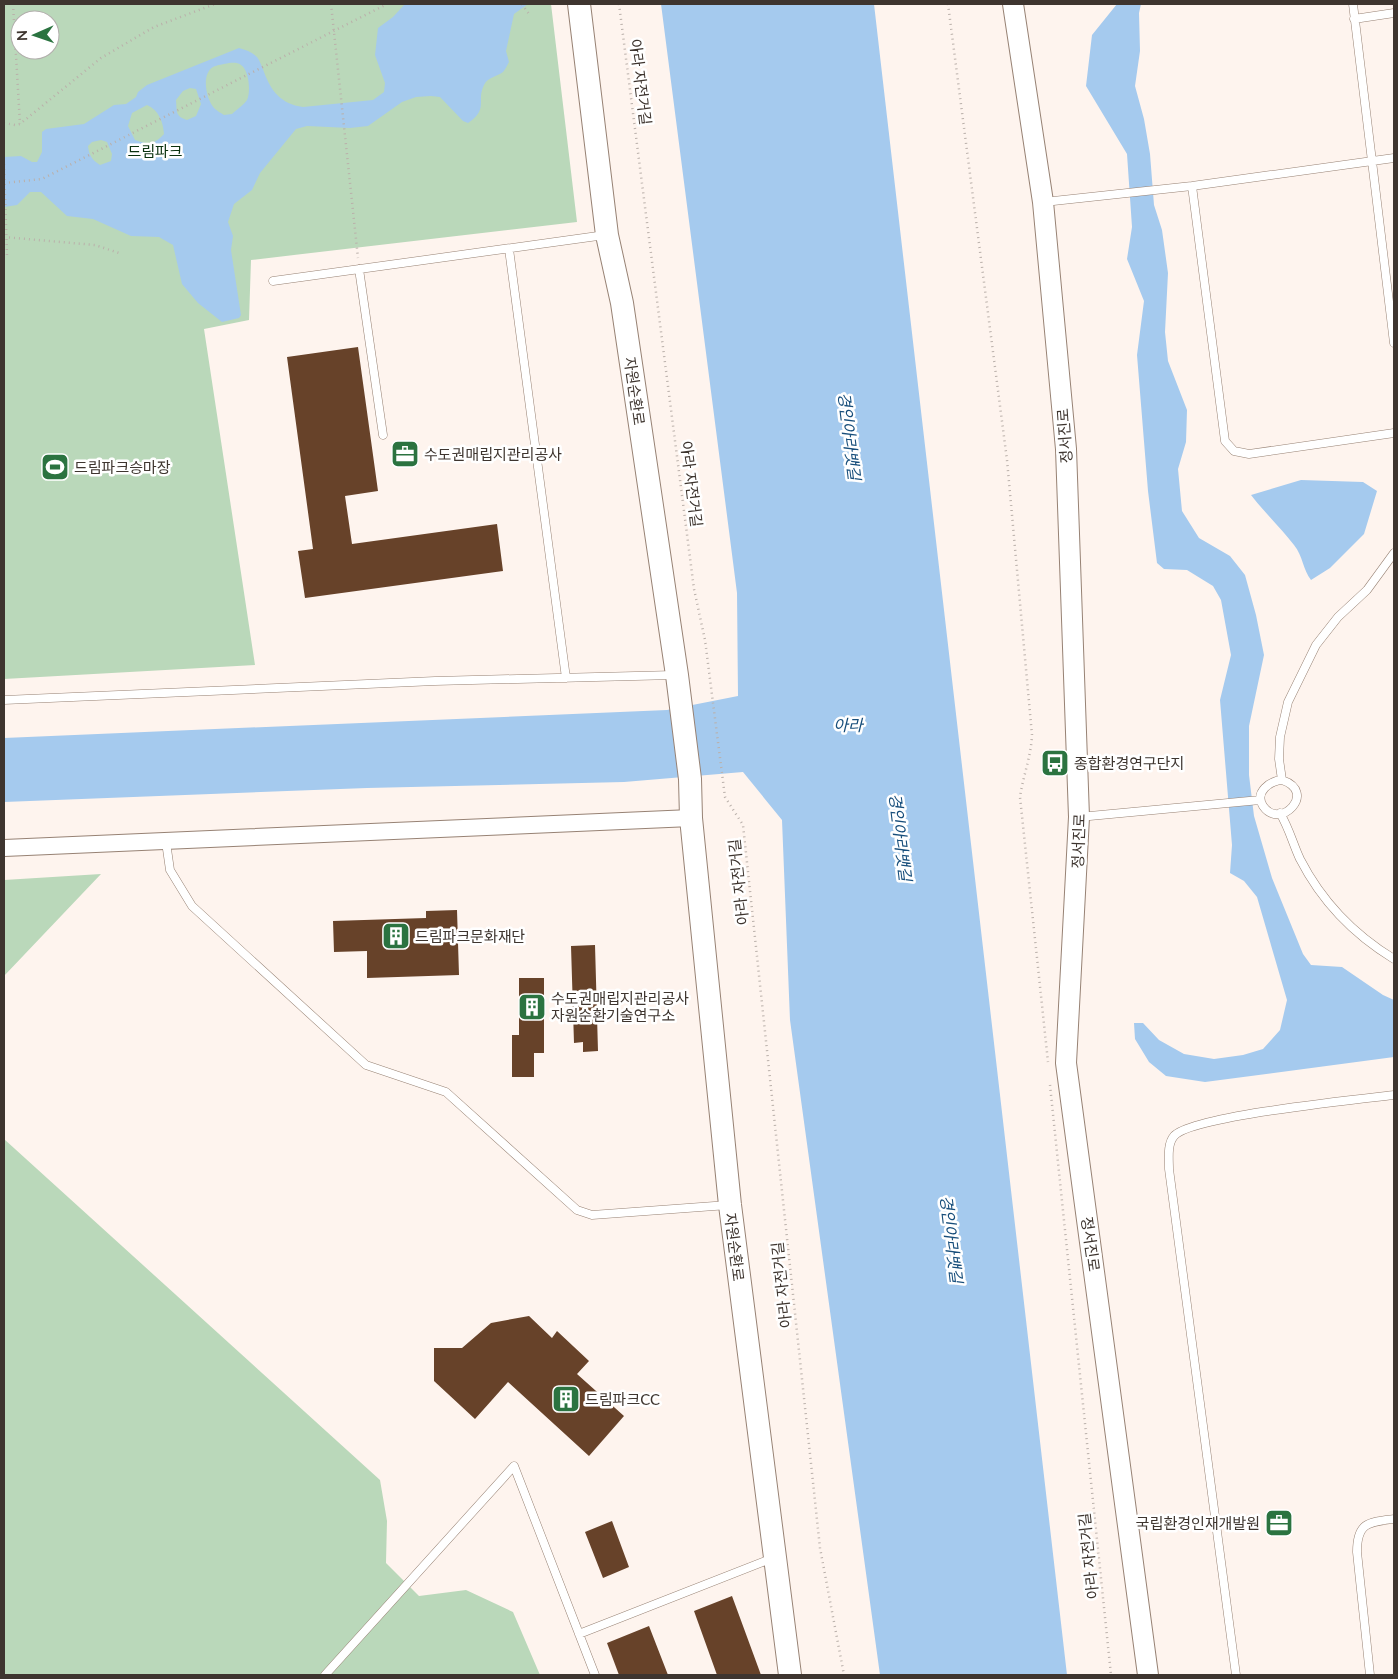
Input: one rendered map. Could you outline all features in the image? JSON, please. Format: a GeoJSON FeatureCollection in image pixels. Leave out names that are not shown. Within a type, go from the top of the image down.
{"type":"FeatureCollection","features":[{"type":"Feature","properties":{"kind":"main road","name":"자원순환로"},"geometry":{"type":"LineString","coordinates":[[579,4],[607,235],[622,302],[678,681],[690,779],[690,818],[730,1205],[790,1675]]}},
{"type":"Feature","properties":{"kind":"street","name":"정서진로"},"geometry":{"type":"LineString","coordinates":[[1013,4],[1043,202],[1066,449],[1080,817],[1066,1063],[1148,1675]]}},
{"type":"Feature","properties":{"kind":"street"},"geometry":{"type":"LineString","coordinates":[[4,848],[690,818]]}},
{"type":"Feature","properties":{"kind":"lane"},"geometry":{"type":"LineString","coordinates":[[1353,4],[1394,343]]}},
{"type":"Feature","properties":{"kind":"lane"},"geometry":{"type":"LineString","coordinates":[[1354,19],[1394,13]]}},
{"type":"Feature","properties":{"kind":"lane"},"geometry":{"type":"LineString","coordinates":[[1043,202],[1192,186],[1394,158]]}},
{"type":"Feature","properties":{"kind":"lane"},"geometry":{"type":"LineString","coordinates":[[1192,186],[1225,441],[1234,451],[1248,454],[1394,433]]}},
{"type":"Feature","properties":{"kind":"lane"},"geometry":{"type":"LineString","coordinates":[[273,281],[607,235]]}},
{"type":"Feature","properties":{"kind":"lane"},"geometry":{"type":"LineString","coordinates":[[509,249],[566,678]]}},
{"type":"Feature","properties":{"kind":"lane"},"geometry":{"type":"LineString","coordinates":[[359,269],[383,435]]}},
{"type":"Feature","properties":{"kind":"lane"},"geometry":{"type":"LineString","coordinates":[[1282,780],[1279,759],[1280,736],[1288,702],[1316,645],[1338,617],[1367,590],[1394,553]]}},
{"type":"Feature","properties":{"kind":"lane"},"geometry":{"type":"LineString","coordinates":[[4,700],[435,681],[566,678],[678,681]]}},
{"type":"Feature","properties":{"kind":"lane"},"geometry":{"type":"LineString","coordinates":[[1282,780],[1288,782],[1293,787],[1297,794],[1296,802],[1293,808],[1280,813],[1267,811],[1260,800],[1262,791],[1266,785],[1273,781],[1282,780]]}},
{"type":"Feature","properties":{"kind":"lane"},"geometry":{"type":"LineString","coordinates":[[1080,817],[1260,800]]}},
{"type":"Feature","properties":{"kind":"lane"},"geometry":{"type":"LineString","coordinates":[[1280,813],[1287,824],[1300,858],[1318,892],[1346,924],[1372,946],[1394,959]]}},
{"type":"Feature","properties":{"kind":"lane"},"geometry":{"type":"LineString","coordinates":[[166,842],[170,870],[192,906],[366,1065],[446,1092],[577,1210],[592,1215],[730,1205]]}},
{"type":"Feature","properties":{"kind":"lane"},"geometry":{"type":"LineString","coordinates":[[1236,1675],[1169,1169],[1170,1147],[1174,1136],[1185,1129],[1209,1122],[1260,1113],[1394,1095]]}},
{"type":"Feature","properties":{"kind":"lane"},"geometry":{"type":"LineString","coordinates":[[325,1675],[514,1466],[595,1675]]}},
{"type":"Feature","properties":{"kind":"lane"},"geometry":{"type":"LineString","coordinates":[[1370,1675],[1357,1538],[1363,1528],[1372,1522],[1394,1519]]}},
{"type":"Feature","properties":{"kind":"lane"},"geometry":{"type":"LineString","coordinates":[[579,1634],[774,1557]]}},
{"type":"Feature","properties":{"kind":"path"},"geometry":{"type":"LineString","coordinates":[[13,4],[20,124]]}},
{"type":"Feature","properties":{"kind":"path"},"geometry":{"type":"LineString","coordinates":[[4,123],[15,126],[20,124],[102,58],[154,27],[215,4]]}},
{"type":"Feature","properties":{"kind":"path"},"geometry":{"type":"LineString","coordinates":[[331,4],[359,269]]}},
{"type":"Feature","properties":{"kind":"path"},"geometry":{"type":"LineString","coordinates":[[4,183],[42,179],[387,4]]}},
{"type":"Feature","properties":{"kind":"path"},"geometry":{"type":"LineString","coordinates":[[522,4],[529,14]]}},
{"type":"Feature","properties":{"kind":"path","name":"아라 자전거길"},"geometry":{"type":"LineString","coordinates":[[619,4],[694,590],[705,640],[725,796],[743,825],[820,1548],[844,1675]]}},
{"type":"Feature","properties":{"kind":"path"},"geometry":{"type":"LineString","coordinates":[[948,4],[1007,460],[1032,735],[1031,751],[1022,782],[1020,797],[1048,1065]]}},
{"type":"Feature","properties":{"kind":"path"},"geometry":{"type":"LineString","coordinates":[[4,164],[7,256]]}},
{"type":"Feature","properties":{"kind":"path"},"geometry":{"type":"LineString","coordinates":[[5,237],[95,246],[119,253]]}},
{"type":"Feature","properties":{"kind":"path","name":"아라 자전거길"},"geometry":{"type":"LineString","coordinates":[[1050,1085],[1111,1675]]}},
{"type":"Feature","properties":{"kind":"green space","name":"드림파크"},"geometry":{"type":"Polygon","coordinates":[[[4,4],[551,4],[577,222],[251,260],[249,320],[204,329],[255,665],[4,679],[4,4]]]}},
{"type":"Feature","properties":{"kind":"green space"},"geometry":{"type":"Polygon","coordinates":[[[101,874],[4,976],[4,880],[101,874]]]}},
{"type":"Feature","properties":{"kind":"green space"},"geometry":{"type":"Polygon","coordinates":[[[4,1139],[380,1480],[387,1521],[386,1563],[419,1596],[466,1590],[513,1612],[540,1675],[4,1675],[4,1139]]]}},
{"type":"Feature","properties":{"kind":"water"},"geometry":{"type":"Polygon","coordinates":[[[405,4],[528,4],[514,14],[506,51],[509,62],[505,70],[486,82],[482,91],[480,109],[468,123],[463,121],[440,97],[431,96],[416,97],[402,102],[368,126],[350,128],[307,126],[296,129],[260,173],[252,190],[234,204],[228,222],[233,236],[231,250],[241,315],[239,318],[222,322],[198,303],[182,284],[173,245],[159,237],[131,236],[93,219],[67,216],[41,192],[30,192],[17,205],[4,207],[4,157],[21,156],[32,162],[37,162],[42,152],[42,132],[46,129],[84,124],[114,105],[126,104],[136,97],[138,92],[147,85],[239,48],[249,51],[257,57],[274,91],[289,103],[303,107],[373,100],[384,92],[385,83],[375,55],[378,28],[393,17],[405,4]],[[227,63],[209,70],[206,81],[207,93],[211,104],[224,115],[232,114],[242,105],[247,100],[249,92],[244,68],[238,63],[227,63]],[[190,88],[183,91],[176,100],[177,111],[180,117],[187,120],[196,116],[201,104],[196,89],[190,88]],[[147,105],[132,113],[128,126],[135,140],[151,143],[164,134],[160,117],[151,107],[147,105]],[[101,140],[92,142],[88,149],[95,161],[100,165],[111,161],[112,154],[107,142],[101,140]]]}},
{"type":"Feature","properties":{"kind":"water","name":"아라"},"geometry":{"type":"Polygon","coordinates":[[[661,4],[874,4],[1067,1675],[880,1675],[790,1020],[782,820],[743,772],[624,782],[367,788],[4,802],[4,738],[667,710],[738,696],[737,593],[661,4]]]}},
{"type":"Feature","properties":{"kind":"water"},"geometry":{"type":"Polygon","coordinates":[[[1117,4],[1141,4],[1139,13],[1140,51],[1135,86],[1144,119],[1150,154],[1154,205],[1162,230],[1168,273],[1165,332],[1168,361],[1187,410],[1186,442],[1178,469],[1182,511],[1199,538],[1230,556],[1245,575],[1264,655],[1249,726],[1249,775],[1254,816],[1272,878],[1303,954],[1311,965],[1342,967],[1383,995],[1394,1000],[1394,1057],[1205,1082],[1166,1076],[1149,1062],[1135,1039],[1134,1023],[1143,1023],[1159,1040],[1184,1054],[1214,1059],[1243,1055],[1263,1049],[1280,1030],[1287,1000],[1257,897],[1244,881],[1230,873],[1232,845],[1220,700],[1231,655],[1221,600],[1213,586],[1187,570],[1164,569],[1157,563],[1148,491],[1137,355],[1144,301],[1127,259],[1132,227],[1127,154],[1086,86],[1092,35],[1117,4]]]}},
{"type":"Feature","properties":{"kind":"water"},"geometry":{"type":"Polygon","coordinates":[[[1301,480],[1363,482],[1377,491],[1364,534],[1330,568],[1311,580],[1294,545],[1251,495],[1301,480]]]}},
{"type":"Feature","properties":{"kind":"building"},"geometry":{"type":"Polygon","coordinates":[[[358,347],[378,491],[345,496],[352,544],[497,524],[503,571],[305,598],[298,551],[313,549],[287,357],[358,347]]]}},
{"type":"Feature","properties":{"kind":"building","name":"드림파크문화재단"},"geometry":{"type":"Polygon","coordinates":[[[457,910],[459,975],[367,978],[367,951],[334,952],[333,921],[426,918],[426,911],[457,910]]]}},
{"type":"Feature","properties":{"kind":"building"},"geometry":{"type":"Polygon","coordinates":[[[595,945],[598,1051],[583,1052],[583,1042],[574,1043],[571,946],[595,945]]]}},
{"type":"Feature","properties":{"kind":"building","name":"수도권매립지관리공사 자원순환기술연구소"},"geometry":{"type":"Polygon","coordinates":[[[519,978],[544,978],[544,1053],[534,1053],[534,1077],[512,1077],[512,1035],[519,1035],[519,978]]]}},
{"type":"Feature","properties":{"kind":"building","name":"드림파크CC"},"geometry":{"type":"Polygon","coordinates":[[[529,1316],[552,1338],[557,1331],[589,1361],[577,1374],[624,1416],[589,1456],[508,1382],[475,1419],[434,1381],[434,1348],[462,1348],[491,1323],[529,1316]]]}},
{"type":"Feature","properties":{"kind":"building"},"geometry":{"type":"Polygon","coordinates":[[[612,1521],[629,1567],[603,1578],[585,1532],[612,1521]]]}},
{"type":"Feature","properties":{"kind":"building"},"geometry":{"type":"Polygon","coordinates":[[[732,1596],[761,1675],[717,1675],[694,1611],[732,1596]]]}},
{"type":"Feature","properties":{"kind":"building"},"geometry":{"type":"Polygon","coordinates":[[[649,1626],[668,1675],[619,1675],[607,1643],[649,1626]]]}},
{"type":"Feature","properties":{"kind":"place","name":"수도권매립지관리공사"},"geometry":{"type":"Point","coordinates":[405,454]}},
{"type":"Feature","properties":{"kind":"place","name":"드림파크승마장"},"geometry":{"type":"Point","coordinates":[55,467]}},
{"type":"Feature","properties":{"kind":"place","name":"종합환경연구단지"},"geometry":{"type":"Point","coordinates":[1055,763]}},
{"type":"Feature","properties":{"kind":"place","name":"드림파크문화재단"},"geometry":{"type":"Point","coordinates":[396,936]}},
{"type":"Feature","properties":{"kind":"place","name":"수도권매립지관리공사 자원순환기술연구소"},"geometry":{"type":"Point","coordinates":[532,1007]}},
{"type":"Feature","properties":{"kind":"place","name":"드림파크CC"},"geometry":{"type":"Point","coordinates":[566,1399]}},
{"type":"Feature","properties":{"kind":"place","name":"국립환경인재개발원"},"geometry":{"type":"Point","coordinates":[1279,1523]}},
{"type":"Feature","properties":{"kind":"water label","name":"경인아라뱃길"},"geometry":{"type":"Point","coordinates":[850,436]}},
{"type":"Feature","properties":{"kind":"water label","name":"경인아라뱃길"},"geometry":{"type":"Point","coordinates":[901,837]}},
{"type":"Feature","properties":{"kind":"water label","name":"경인아라뱃길"},"geometry":{"type":"Point","coordinates":[952,1239]}}]}
